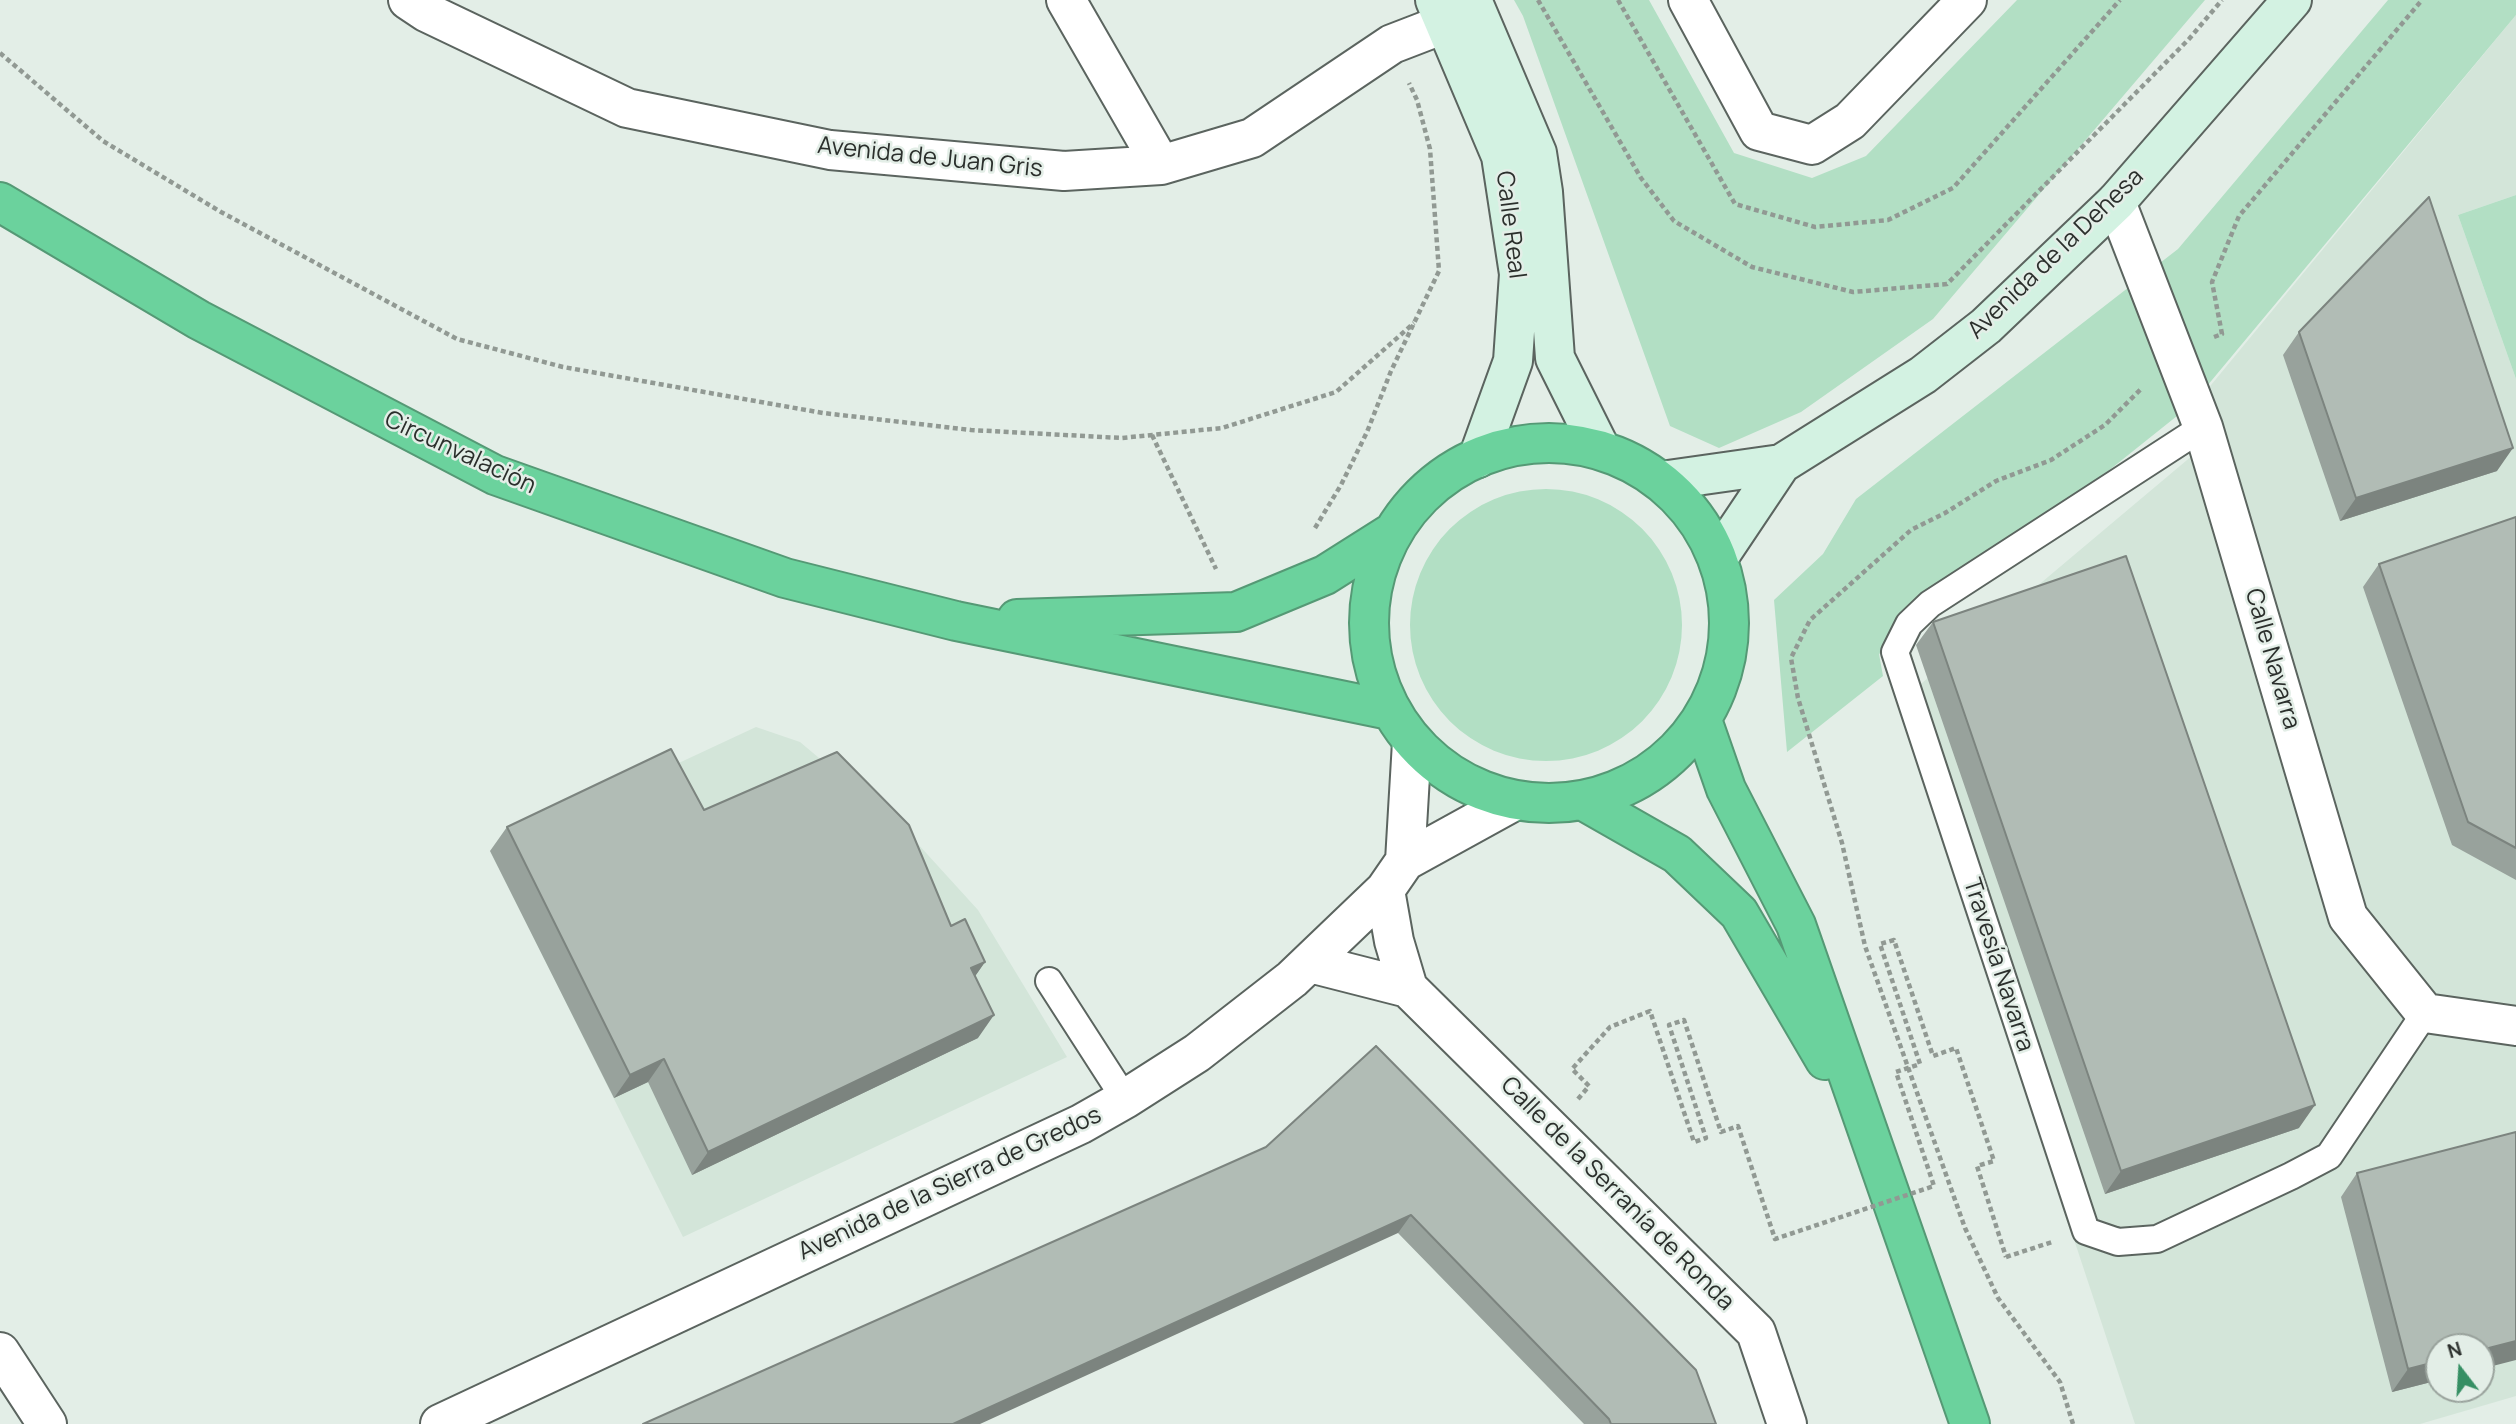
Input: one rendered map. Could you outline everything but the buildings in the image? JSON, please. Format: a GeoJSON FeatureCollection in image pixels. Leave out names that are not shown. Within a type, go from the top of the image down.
{"type":"FeatureCollection","features":[{"type":"Feature","properties":{"kind":"highway","name":"Circunvalación"},"geometry":{"type":"LineString","coordinates":[[0,202],[199,320],[495,475],[785,579],[956,621]]}},
{"type":"Feature","properties":{"kind":"highway"},"geometry":{"type":"LineString","coordinates":[[1539,443],[1601,450],[1632,463],[1661,481],[1695,516],[1718,558],[1730,612],[1724,668],[1702,720],[1652,772],[1584,801],[1549,804],[1514,801],[1458,780],[1412,742],[1390,710],[1373,666],[1367,620],[1375,575],[1394,532],[1416,501],[1445,476],[1478,458],[1539,443]]}},
{"type":"Feature","properties":{"kind":"highway"},"geometry":{"type":"LineString","coordinates":[[956,621],[1236,611],[1325,575],[1394,532]]}},
{"type":"Feature","properties":{"kind":"highway"},"geometry":{"type":"LineString","coordinates":[[956,621],[1390,710]]}},
{"type":"Feature","properties":{"kind":"highway"},"geometry":{"type":"LineString","coordinates":[[1702,720],[1726,789],[1796,925],[1970,1424]]}},
{"type":"Feature","properties":{"kind":"highway"},"geometry":{"type":"LineString","coordinates":[[1584,801],[1677,854],[1739,913],[1867,1131]]}},
{"type":"Feature","properties":{"kind":"street","name":"Avenida de Juan Gris"},"geometry":{"type":"LineString","coordinates":[[408,0],[426,12],[627,108],[830,150],[1064,172],[1161,166],[1252,138],[1392,44],[1419,31],[1450,8]]}},
{"type":"Feature","properties":{"kind":"street"},"geometry":{"type":"LineString","coordinates":[[1066,0],[1161,166]]}},
{"type":"Feature","properties":{"kind":"street"},"geometry":{"type":"LineString","coordinates":[[1688,0],[1759,131],[1812,145],[1850,121],[1967,0]]}},
{"type":"Feature","properties":{"kind":"street","name":"Avenida de la Dehesa"},"geometry":{"type":"LineString","coordinates":[[1661,481],[1781,464],[1923,375],[1986,326],[2116,202],[2292,0]]}},
{"type":"Feature","properties":{"kind":"street","name":"Calle Real"},"geometry":{"type":"LineString","coordinates":[[1450,8],[1537,152],[1543,192],[1555,358],[1601,450]]}},
{"type":"Feature","properties":{"kind":"street","name":"Calle Real"},"geometry":{"type":"LineString","coordinates":[[1450,8],[1501,156],[1519,274],[1513,361],[1478,458]]}},
{"type":"Feature","properties":{"kind":"street","name":"Calle Navarra"},"geometry":{"type":"LineString","coordinates":[[2116,202],[2203,427],[2348,917],[2425,1013]]}},
{"type":"Feature","properties":{"kind":"street","name":"Avenida de la Dehesa"},"geometry":{"type":"LineString","coordinates":[[1718,558],[1781,464]]}},
{"type":"Feature","properties":{"kind":"street"},"geometry":{"type":"LineString","coordinates":[[1395,876],[1412,742]]}},
{"type":"Feature","properties":{"kind":"street","name":"Avenida de la Sierra de Gredos"},"geometry":{"type":"LineString","coordinates":[[440,1424],[1081,1124],[1125,1099],[1197,1053],[1292,979],[1395,876],[1514,801]]}},
{"type":"Feature","properties":{"kind":"street","name":"Calle de la Serranía de Ronda"},"geometry":{"type":"LineString","coordinates":[[1395,876],[1394,941],[1408,988],[1756,1332],[1787,1424]]}},
{"type":"Feature","properties":{"kind":"street"},"geometry":{"type":"LineString","coordinates":[[1310,963],[1408,988]]}},
{"type":"Feature","properties":{"kind":"street"},"geometry":{"type":"LineString","coordinates":[[2425,1013],[2516,1026]]}},
{"type":"Feature","properties":{"kind":"street"},"geometry":{"type":"LineString","coordinates":[[0,1352],[47,1424]]}},
{"type":"Feature","properties":{"kind":"lane","name":"Travesía Navarra"},"geometry":{"type":"LineString","coordinates":[[2086,1231],[1895,652],[1909,624],[1930,604],[2203,427]]}},
{"type":"Feature","properties":{"kind":"lane"},"geometry":{"type":"LineString","coordinates":[[1049,981],[1125,1099]]}},
{"type":"Feature","properties":{"kind":"lane"},"geometry":{"type":"LineString","coordinates":[[2086,1231],[2118,1242],[2157,1238],[2329,1156],[2425,1013]]}},
{"type":"Feature","properties":{"kind":"path"},"geometry":{"type":"LineString","coordinates":[[1538,0],[1641,178],[1674,221],[1752,267],[1853,292],[1947,284],[2189,38],[2222,0]]}},
{"type":"Feature","properties":{"kind":"path"},"geometry":{"type":"LineString","coordinates":[[2073,1424],[2060,1382],[1998,1298],[1965,1228],[1865,946],[1842,843],[1798,698],[1791,658],[1810,620],[1911,530],[1945,513],[1996,481],[2051,460],[2105,425],[2176,355],[2222,334],[2212,282],[2239,216],[2422,0]]}},
{"type":"Feature","properties":{"kind":"path"},"geometry":{"type":"LineString","coordinates":[[1313,532],[1341,485],[1439,271],[1430,149],[1417,100],[1392,44]]}},
{"type":"Feature","properties":{"kind":"path"},"geometry":{"type":"LineString","coordinates":[[0,54],[103,141],[244,225],[457,339],[563,367],[823,413],[971,430],[1122,438],[1222,428],[1336,392],[1414,323]]}},
{"type":"Feature","properties":{"kind":"path"},"geometry":{"type":"LineString","coordinates":[[1152,435],[1236,611]]}},
{"type":"Feature","properties":{"kind":"path"},"geometry":{"type":"LineString","coordinates":[[1589,1086],[1572,1069],[1610,1027],[1650,1011],[1694,1142],[1706,1138],[1669,1025],[1684,1020],[1721,1132],[1738,1126],[1775,1239],[1934,1186],[1896,1072],[1920,1064],[1880,944],[1894,940],[1933,1056],[1956,1048],[1994,1161],[1977,1166],[2006,1257],[2086,1231]]}},
{"type":"Feature","properties":{"kind":"shaded area"},"geometry":{"type":"Polygon","coordinates":[[[2516,15],[2516,195],[2458,215],[2516,379],[2516,1396],[2495,1402],[2495,1333],[2425,1333],[2425,1403],[2492,1403],[2420,1424],[2135,1424],[1897,704],[2212,439],[2202,396],[2516,15]]]}},
{"type":"Feature","properties":{"kind":"shaded area"},"geometry":{"type":"Polygon","coordinates":[[[756,727],[800,742],[907,832],[978,910],[1067,1057],[683,1237],[490,851],[756,727]]]}},
{"type":"Feature","properties":{"kind":"green space"},"geometry":{"type":"Polygon","coordinates":[[[1514,0],[1649,0],[1734,153],[1812,178],[1866,156],[2017,0],[2205,0],[1933,319],[1801,412],[1719,448],[1670,426],[1523,16],[1514,0]]]}},
{"type":"Feature","properties":{"kind":"green space"},"geometry":{"type":"Polygon","coordinates":[[[2388,0],[2516,0],[2516,15],[2192,404],[1879,654],[1883,676],[1787,752],[1774,600],[1823,554],[1856,499],[2178,249],[2388,0]]]}},
{"type":"Feature","properties":{"kind":"green space"},"geometry":{"type":"Polygon","coordinates":[[[2516,195],[2516,379],[2458,215],[2516,195]]]}},
{"type":"Feature","properties":{"kind":"green space"},"geometry":{"type":"Polygon","coordinates":[[[1533,489],[1559,489],[1598,499],[1622,512],[1642,529],[1659,549],[1672,573],[1680,598],[1680,652],[1672,677],[1659,701],[1642,721],[1622,738],[1598,751],[1573,759],[1533,761],[1506,755],[1482,745],[1460,730],[1441,711],[1426,689],[1416,665],[1410,638],[1410,612],[1416,585],[1426,561],[1441,539],[1460,520],[1482,505],[1506,495],[1533,489]]]}}]}
